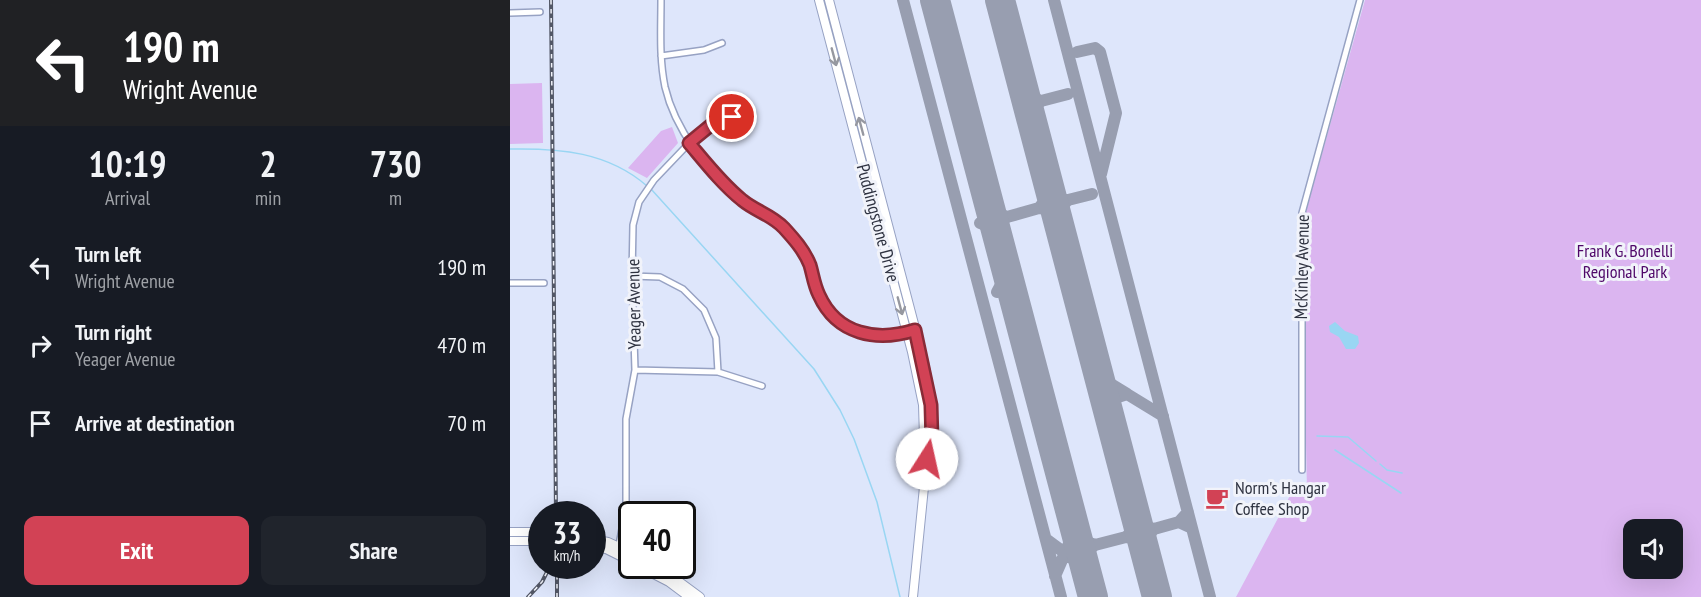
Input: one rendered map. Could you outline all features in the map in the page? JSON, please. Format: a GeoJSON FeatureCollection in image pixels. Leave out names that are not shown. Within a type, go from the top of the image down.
{"type":"FeatureCollection","features":[{"type":"Feature","properties":{"kind":"street"},"geometry":{"type":"LineString","coordinates":[[661,0],[662,56],[670,105],[689,143],[735,194],[749,206],[773,218],[795,240],[810,265],[823,304],[836,319],[846,327],[864,335],[890,337],[911,332]]}},
{"type":"Feature","properties":{"kind":"street","name":"Puddingstone Drive"},"geometry":{"type":"LineString","coordinates":[[819,0],[911,332]]}},
{"type":"Feature","properties":{"kind":"street","name":"Puddingstone Drive"},"geometry":{"type":"LineString","coordinates":[[829,0],[911,332],[920,388],[924,437],[928,447],[913,597]]}},
{"type":"Feature","properties":{"kind":"street","name":"McKinley Avenue"},"geometry":{"type":"LineString","coordinates":[[1302,470],[1302,213],[1360,0]]}},
{"type":"Feature","properties":{"kind":"street"},"geometry":{"type":"LineString","coordinates":[[510,13],[540,12]]}},
{"type":"Feature","properties":{"kind":"street"},"geometry":{"type":"LineString","coordinates":[[662,56],[704,50],[722,43]]}},
{"type":"Feature","properties":{"kind":"street","name":"Yeager Avenue"},"geometry":{"type":"LineString","coordinates":[[626,501],[626,419],[635,370],[633,225],[639,202],[645,191],[689,143],[711,125],[742,114],[753,113]]}},
{"type":"Feature","properties":{"kind":"street"},"geometry":{"type":"LineString","coordinates":[[632,276],[660,277],[683,289],[704,310],[716,338],[718,372]]}},
{"type":"Feature","properties":{"kind":"street"},"geometry":{"type":"LineString","coordinates":[[510,283],[544,283]]}},
{"type":"Feature","properties":{"kind":"street"},"geometry":{"type":"LineString","coordinates":[[635,370],[718,372],[762,386]]}},
{"type":"Feature","properties":{"kind":"street"},"geometry":{"type":"LineString","coordinates":[[510,532],[528,532]]}},
{"type":"Feature","properties":{"kind":"street"},"geometry":{"type":"LineString","coordinates":[[510,541],[528,541]]}},
{"type":"Feature","properties":{"kind":"street"},"geometry":{"type":"LineString","coordinates":[[606,545],[618,550]]}},
{"type":"Feature","properties":{"kind":"street"},"geometry":{"type":"LineString","coordinates":[[606,548],[618,550]]}},
{"type":"Feature","properties":{"kind":"street"},"geometry":{"type":"LineString","coordinates":[[663,579],[689,597]]}},
{"type":"Feature","properties":{"kind":"street"},"geometry":{"type":"LineString","coordinates":[[676,579],[700,597]]}},
{"type":"Feature","properties":{"kind":"green space","name":"Frank G. Bonelli Regional Park"},"geometry":{"type":"Polygon","coordinates":[[[1365,0],[1701,0],[1701,597],[1236,597],[1293,490],[1307,491],[1302,249],[1305,215],[1365,0]]]}},
{"type":"Feature","properties":{"kind":"green space"},"geometry":{"type":"Polygon","coordinates":[[[542,83],[543,143],[510,144],[510,84],[542,83]]]}},
{"type":"Feature","properties":{"kind":"green space"},"geometry":{"type":"Polygon","coordinates":[[[672,127],[678,143],[647,178],[628,168],[661,131],[672,127]]]}},
{"type":"Feature","properties":{"kind":"water"},"geometry":{"type":"Polygon","coordinates":[[[1335,322],[1345,331],[1358,336],[1359,343],[1355,349],[1346,349],[1339,337],[1330,332],[1329,326],[1335,322]]]}},
{"type":"Feature","properties":{"kind":"waterway"},"geometry":{"type":"LineString","coordinates":[[510,149],[583,154],[616,166],[647,186]]}},
{"type":"Feature","properties":{"kind":"waterway"},"geometry":{"type":"LineString","coordinates":[[651,189],[814,369],[840,410],[854,439],[877,502],[900,597]]}},
{"type":"Feature","properties":{"kind":"waterway"},"geometry":{"type":"LineString","coordinates":[[1317,436],[1348,437],[1376,461]]}},
{"type":"Feature","properties":{"kind":"waterway"},"geometry":{"type":"LineString","coordinates":[[1335,450],[1401,493]]}},
{"type":"Feature","properties":{"kind":"waterway"},"geometry":{"type":"LineString","coordinates":[[1380,464],[1387,470],[1402,473]]}},
{"type":"Feature","properties":{"kind":"taxiway"},"geometry":{"type":"LineString","coordinates":[[903,0],[1061,597]]}},
{"type":"Feature","properties":{"kind":"taxiway"},"geometry":{"type":"LineString","coordinates":[[1054,0],[1210,597]]}},
{"type":"Feature","properties":{"kind":"taxiway"},"geometry":{"type":"LineString","coordinates":[[1077,52],[1095,48],[1100,52],[1116,113],[1101,174]]}},
{"type":"Feature","properties":{"kind":"taxiway"},"geometry":{"type":"LineString","coordinates":[[1024,94],[1041,101],[1033,109],[1031,118]]}},
{"type":"Feature","properties":{"kind":"taxiway"},"geometry":{"type":"LineString","coordinates":[[1041,101],[1068,94]]}},
{"type":"Feature","properties":{"kind":"taxiway"},"geometry":{"type":"LineString","coordinates":[[1050,192],[1061,200],[1068,200],[1060,208],[1057,218]]}},
{"type":"Feature","properties":{"kind":"taxiway"},"geometry":{"type":"LineString","coordinates":[[1051,194],[1039,208],[1047,209],[1056,216]]}},
{"type":"Feature","properties":{"kind":"taxiway"},"geometry":{"type":"LineString","coordinates":[[1068,200],[1092,194]]}},
{"type":"Feature","properties":{"kind":"taxiway"},"geometry":{"type":"LineString","coordinates":[[990,206],[996,213],[1007,217],[999,223],[997,234]]}},
{"type":"Feature","properties":{"kind":"taxiway"},"geometry":{"type":"LineString","coordinates":[[990,206],[986,218],[980,223],[990,227],[997,234]]}},
{"type":"Feature","properties":{"kind":"taxiway"},"geometry":{"type":"LineString","coordinates":[[1007,217],[1039,208]]}},
{"type":"Feature","properties":{"kind":"taxiway"},"geometry":{"type":"LineString","coordinates":[[1005,265],[1004,279],[997,292],[1007,289],[1013,295]]}},
{"type":"Feature","properties":{"kind":"taxiway"},"geometry":{"type":"LineString","coordinates":[[1096,367],[1104,380],[1127,394],[1112,399],[1108,412]]}},
{"type":"Feature","properties":{"kind":"taxiway"},"geometry":{"type":"LineString","coordinates":[[1127,394],[1163,416]]}},
{"type":"Feature","properties":{"kind":"taxiway"},"geometry":{"type":"LineString","coordinates":[[1188,512],[1179,522],[1192,528]]}},
{"type":"Feature","properties":{"kind":"taxiway"},"geometry":{"type":"LineString","coordinates":[[1136,518],[1135,529],[1126,537],[1135,538],[1145,550]]}},
{"type":"Feature","properties":{"kind":"taxiway"},"geometry":{"type":"LineString","coordinates":[[1136,518],[1144,527],[1154,529],[1146,538],[1145,550]]}},
{"type":"Feature","properties":{"kind":"taxiway"},"geometry":{"type":"LineString","coordinates":[[1154,529],[1179,522]]}},
{"type":"Feature","properties":{"kind":"taxiway"},"geometry":{"type":"LineString","coordinates":[[1075,528],[1081,540],[1095,545],[1087,551],[1085,565]]}},
{"type":"Feature","properties":{"kind":"taxiway"},"geometry":{"type":"LineString","coordinates":[[1055,576],[1075,530]]}},
{"type":"Feature","properties":{"kind":"taxiway"},"geometry":{"type":"LineString","coordinates":[[1095,545],[1126,537]]}},
{"type":"Feature","properties":{"kind":"taxiway"},"geometry":{"type":"LineString","coordinates":[[1046,539],[1085,568]]}},
{"type":"Feature","properties":{"kind":"runway"},"geometry":{"type":"LineString","coordinates":[[935,0],[1093,597]]}},
{"type":"Feature","properties":{"kind":"runway"},"geometry":{"type":"LineString","coordinates":[[1000,0],[1157,597]]}},
{"type":"Feature","properties":{"kind":"railway"},"geometry":{"type":"LineString","coordinates":[[551,0],[556,501]]}},
{"type":"Feature","properties":{"kind":"railway"},"geometry":{"type":"LineString","coordinates":[[528,597],[544,579]]}},
{"type":"Feature","properties":{"kind":"railway"},"geometry":{"type":"LineString","coordinates":[[557,579],[557,597]]}},
{"type":"Feature","properties":{"kind":"place","name":"Norm's Hangar Coffee Shop"},"geometry":{"type":"Point","coordinates":[1217,498]}},
{"type":"Feature","properties":{"kind":"route"},"geometry":{"type":"LineString","coordinates":[[732,117],[711,125],[689,143],[741,200],[773,218],[795,240],[810,265],[817,292],[830,313],[846,327],[864,335],[890,337],[915,330],[924,362],[931,405],[932,441],[928,447],[927,459]]}}]}
